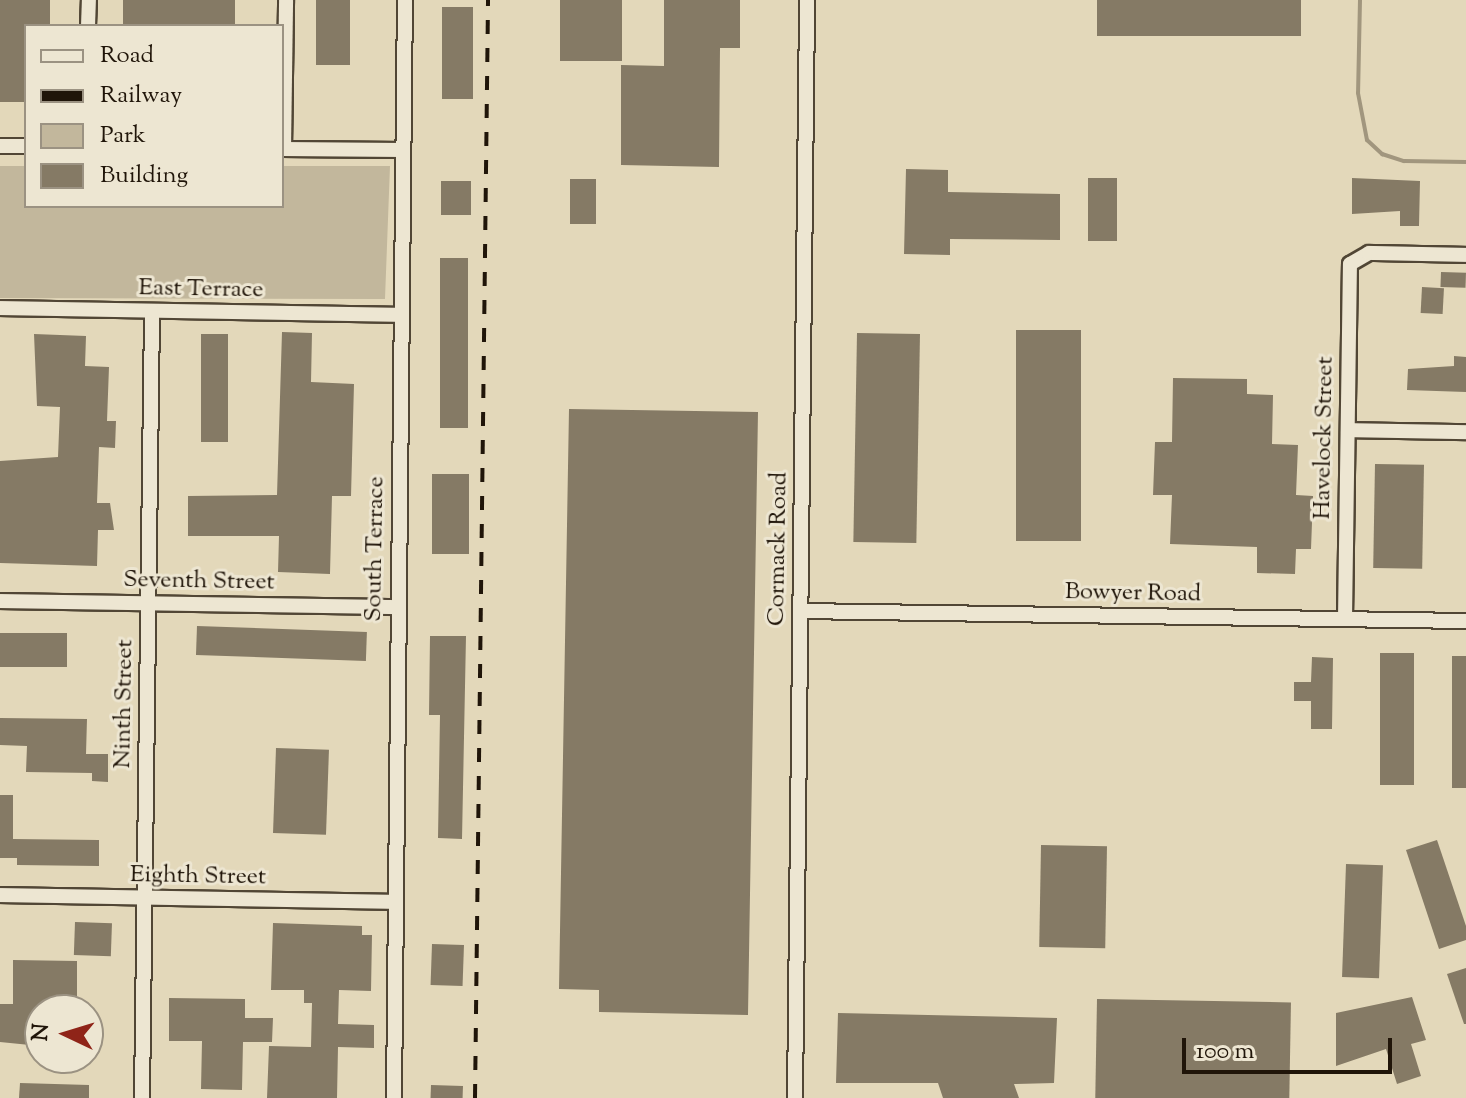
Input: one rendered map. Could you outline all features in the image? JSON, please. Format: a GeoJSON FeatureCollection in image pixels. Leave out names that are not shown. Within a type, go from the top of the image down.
{"type":"FeatureCollection","features":[{"type":"Feature","properties":{"kind":"street"},"geometry":{"type":"LineString","coordinates":[[88,24],[89,0]]}},
{"type":"Feature","properties":{"kind":"street"},"geometry":{"type":"LineString","coordinates":[[284,99],[286,0]]}},
{"type":"Feature","properties":{"kind":"street","name":"South Terrace"},"geometry":{"type":"LineString","coordinates":[[394,1098],[405,0]]}},
{"type":"Feature","properties":{"kind":"street","name":"Cormack Road"},"geometry":{"type":"LineString","coordinates":[[795,1098],[807,0]]}},
{"type":"Feature","properties":{"kind":"street"},"geometry":{"type":"LineString","coordinates":[[0,146],[24,146]]}},
{"type":"Feature","properties":{"kind":"street"},"geometry":{"type":"LineString","coordinates":[[284,149],[403,150]]}},
{"type":"Feature","properties":{"kind":"street","name":"Havelock Street"},"geometry":{"type":"LineString","coordinates":[[1345,619],[1354,258],[1466,255]]}},
{"type":"Feature","properties":{"kind":"street","name":"East Terrace"},"geometry":{"type":"LineString","coordinates":[[0,308],[401,315]]}},
{"type":"Feature","properties":{"kind":"street","name":"Ninth Street"},"geometry":{"type":"LineString","coordinates":[[142,1098],[152,311]]}},
{"type":"Feature","properties":{"kind":"street"},"geometry":{"type":"LineString","coordinates":[[1348,430],[1466,432]]}},
{"type":"Feature","properties":{"kind":"street","name":"Seventh Street"},"geometry":{"type":"LineString","coordinates":[[0,601],[398,607]]}},
{"type":"Feature","properties":{"kind":"street","name":"Bowyer Road"},"geometry":{"type":"LineString","coordinates":[[800,611],[1466,621]]}},
{"type":"Feature","properties":{"kind":"street","name":"Eighth Street"},"geometry":{"type":"LineString","coordinates":[[0,895],[395,902]]}},
{"type":"Feature","properties":{"kind":"green space"},"geometry":{"type":"Polygon","coordinates":[[[0,166],[24,166],[24,208],[284,208],[284,166],[390,166],[385,299],[0,298],[0,166]]]}},
{"type":"Feature","properties":{"kind":"building"},"geometry":{"type":"Polygon","coordinates":[[[0,0],[50,0],[50,24],[24,24],[24,102],[0,102],[0,0]]]}},
{"type":"Feature","properties":{"kind":"building"},"geometry":{"type":"Polygon","coordinates":[[[123,0],[235,0],[235,24],[123,24],[123,0]]]}},
{"type":"Feature","properties":{"kind":"building"},"geometry":{"type":"Polygon","coordinates":[[[316,0],[350,0],[350,65],[316,65],[316,0]]]}},
{"type":"Feature","properties":{"kind":"building"},"geometry":{"type":"Polygon","coordinates":[[[560,0],[622,0],[622,61],[560,61],[560,0]]]}},
{"type":"Feature","properties":{"kind":"building"},"geometry":{"type":"Polygon","coordinates":[[[664,0],[740,0],[740,48],[720,48],[719,167],[621,165],[621,65],[664,66],[664,0]]]}},
{"type":"Feature","properties":{"kind":"building"},"geometry":{"type":"Polygon","coordinates":[[[1097,0],[1301,0],[1301,36],[1097,36],[1097,0]]]}},
{"type":"Feature","properties":{"kind":"building"},"geometry":{"type":"Polygon","coordinates":[[[442,7],[473,7],[473,99],[442,99],[442,7]]]}},
{"type":"Feature","properties":{"kind":"building"},"geometry":{"type":"Polygon","coordinates":[[[906,169],[948,170],[948,192],[1060,194],[1060,240],[950,239],[950,255],[904,254],[906,169]]]}},
{"type":"Feature","properties":{"kind":"building"},"geometry":{"type":"Polygon","coordinates":[[[1088,178],[1117,178],[1117,241],[1088,241],[1088,178]]]}},
{"type":"Feature","properties":{"kind":"building"},"geometry":{"type":"Polygon","coordinates":[[[1352,178],[1420,181],[1419,226],[1400,226],[1400,211],[1352,214],[1352,178]]]}},
{"type":"Feature","properties":{"kind":"building"},"geometry":{"type":"Polygon","coordinates":[[[570,179],[596,179],[596,224],[570,224],[570,179]]]}},
{"type":"Feature","properties":{"kind":"building"},"geometry":{"type":"Polygon","coordinates":[[[441,181],[471,181],[471,215],[441,215],[441,181]]]}},
{"type":"Feature","properties":{"kind":"building"},"geometry":{"type":"Polygon","coordinates":[[[440,258],[468,258],[468,428],[440,428],[440,258]]]}},
{"type":"Feature","properties":{"kind":"building"},"geometry":{"type":"Polygon","coordinates":[[[1441,272],[1466,273],[1465,288],[1440,287],[1441,272]]]}},
{"type":"Feature","properties":{"kind":"building"},"geometry":{"type":"Polygon","coordinates":[[[1422,287],[1444,288],[1443,314],[1421,313],[1422,287]]]}},
{"type":"Feature","properties":{"kind":"building"},"geometry":{"type":"Polygon","coordinates":[[[1016,330],[1081,330],[1081,541],[1016,541],[1016,330]]]}},
{"type":"Feature","properties":{"kind":"building"},"geometry":{"type":"Polygon","coordinates":[[[282,332],[312,333],[311,382],[354,384],[351,496],[332,496],[330,574],[278,572],[279,536],[188,536],[188,496],[277,495],[282,332]]]}},
{"type":"Feature","properties":{"kind":"building"},"geometry":{"type":"Polygon","coordinates":[[[857,333],[920,334],[916,543],[853,542],[857,333]]]}},
{"type":"Feature","properties":{"kind":"building"},"geometry":{"type":"Polygon","coordinates":[[[34,334],[86,336],[85,366],[109,367],[107,421],[116,421],[115,448],[99,447],[97,503],[110,503],[114,530],[98,530],[97,566],[0,563],[0,461],[58,457],[60,407],[37,406],[34,334]]]}},
{"type":"Feature","properties":{"kind":"building"},"geometry":{"type":"Polygon","coordinates":[[[201,334],[228,334],[228,442],[201,442],[201,334]]]}},
{"type":"Feature","properties":{"kind":"building"},"geometry":{"type":"Polygon","coordinates":[[[1454,356],[1466,357],[1466,392],[1407,390],[1408,369],[1454,366],[1454,356]]]}},
{"type":"Feature","properties":{"kind":"building"},"geometry":{"type":"Polygon","coordinates":[[[1173,378],[1247,379],[1247,394],[1273,395],[1272,444],[1298,445],[1296,495],[1313,496],[1311,549],[1296,549],[1295,574],[1257,573],[1257,547],[1170,544],[1172,495],[1153,495],[1155,442],[1172,442],[1173,378]]]}},
{"type":"Feature","properties":{"kind":"building"},"geometry":{"type":"Polygon","coordinates":[[[569,409],[758,412],[748,1015],[599,1012],[599,990],[559,989],[569,409]]]}},
{"type":"Feature","properties":{"kind":"building"},"geometry":{"type":"Polygon","coordinates":[[[1375,464],[1424,465],[1422,569],[1373,568],[1375,464]]]}},
{"type":"Feature","properties":{"kind":"building"},"geometry":{"type":"Polygon","coordinates":[[[432,474],[469,474],[469,554],[432,554],[432,474]]]}},
{"type":"Feature","properties":{"kind":"building"},"geometry":{"type":"Polygon","coordinates":[[[197,626],[367,632],[366,661],[196,655],[197,626]]]}},
{"type":"Feature","properties":{"kind":"building"},"geometry":{"type":"Polygon","coordinates":[[[0,633],[67,633],[67,667],[0,667],[0,633]]]}},
{"type":"Feature","properties":{"kind":"building"},"geometry":{"type":"Polygon","coordinates":[[[430,636],[466,636],[462,839],[438,838],[440,715],[429,715],[430,636]]]}},
{"type":"Feature","properties":{"kind":"building"},"geometry":{"type":"Polygon","coordinates":[[[1380,653],[1414,653],[1414,785],[1380,785],[1380,653]]]}},
{"type":"Feature","properties":{"kind":"building"},"geometry":{"type":"Polygon","coordinates":[[[1452,656],[1466,656],[1466,788],[1452,788],[1452,656]]]}},
{"type":"Feature","properties":{"kind":"building"},"geometry":{"type":"Polygon","coordinates":[[[1312,657],[1333,658],[1332,729],[1311,729],[1311,701],[1294,701],[1294,682],[1311,682],[1312,657]]]}},
{"type":"Feature","properties":{"kind":"building"},"geometry":{"type":"Polygon","coordinates":[[[0,718],[87,719],[86,754],[108,754],[108,782],[92,781],[92,773],[26,772],[27,746],[0,745],[0,718]]]}},
{"type":"Feature","properties":{"kind":"building"},"geometry":{"type":"Polygon","coordinates":[[[276,748],[329,750],[326,835],[273,833],[276,748]]]}},
{"type":"Feature","properties":{"kind":"building"},"geometry":{"type":"Polygon","coordinates":[[[0,795],[13,795],[13,839],[99,840],[99,866],[17,865],[17,858],[0,858],[0,795]]]}},
{"type":"Feature","properties":{"kind":"building"},"geometry":{"type":"Polygon","coordinates":[[[1437,840],[1466,926],[1466,940],[1439,949],[1406,850],[1437,840]]]}},
{"type":"Feature","properties":{"kind":"building"},"geometry":{"type":"Polygon","coordinates":[[[1041,845],[1107,846],[1105,948],[1039,947],[1041,845]]]}},
{"type":"Feature","properties":{"kind":"building"},"geometry":{"type":"Polygon","coordinates":[[[1346,864],[1383,865],[1379,978],[1342,977],[1346,864]]]}},
{"type":"Feature","properties":{"kind":"building"},"geometry":{"type":"Polygon","coordinates":[[[75,922],[112,923],[111,956],[74,955],[75,922]]]}},
{"type":"Feature","properties":{"kind":"building"},"geometry":{"type":"Polygon","coordinates":[[[273,923],[362,926],[362,935],[372,935],[371,991],[339,990],[338,1024],[374,1025],[374,1048],[338,1047],[337,1098],[267,1098],[269,1046],[311,1047],[312,1003],[304,1003],[304,990],[271,990],[273,923]]]}},
{"type":"Feature","properties":{"kind":"building"},"geometry":{"type":"Polygon","coordinates":[[[432,944],[464,945],[463,986],[431,985],[432,944]]]}},
{"type":"Feature","properties":{"kind":"building"},"geometry":{"type":"Polygon","coordinates":[[[13,960],[77,961],[77,994],[24,994],[24,1044],[0,1042],[0,1004],[13,1004],[13,960]]]}},
{"type":"Feature","properties":{"kind":"building"},"geometry":{"type":"Polygon","coordinates":[[[1466,968],[1466,1024],[1464,1024],[1447,974],[1466,968]]]}},
{"type":"Feature","properties":{"kind":"building"},"geometry":{"type":"Polygon","coordinates":[[[1412,997],[1426,1040],[1411,1044],[1421,1076],[1397,1084],[1386,1049],[1336,1066],[1336,1013],[1412,997]]]}},
{"type":"Feature","properties":{"kind":"building"},"geometry":{"type":"Polygon","coordinates":[[[169,998],[245,999],[245,1018],[273,1018],[272,1042],[243,1042],[242,1090],[201,1089],[202,1041],[169,1041],[169,998]]]}},
{"type":"Feature","properties":{"kind":"building"},"geometry":{"type":"Polygon","coordinates":[[[1097,999],[1291,1002],[1289,1098],[1095,1098],[1097,999]]]}},
{"type":"Feature","properties":{"kind":"building"},"geometry":{"type":"Polygon","coordinates":[[[838,1013],[1057,1018],[1054,1083],[1014,1084],[1019,1098],[943,1098],[938,1083],[836,1083],[838,1013]]]}},
{"type":"Feature","properties":{"kind":"building"},"geometry":{"type":"Polygon","coordinates":[[[20,1083],[89,1085],[89,1098],[19,1098],[20,1083]]]}},
{"type":"Feature","properties":{"kind":"building"},"geometry":{"type":"Polygon","coordinates":[[[431,1085],[463,1086],[463,1098],[431,1098],[431,1085]]]}},
{"type":"Feature","properties":{"kind":"waterway"},"geometry":{"type":"LineString","coordinates":[[1360,0],[1358,93],[1367,140],[1382,154],[1404,161],[1466,162]]}},
{"type":"Feature","properties":{"kind":"railway"},"geometry":{"type":"LineString","coordinates":[[475,1098],[488,0]]}}]}
